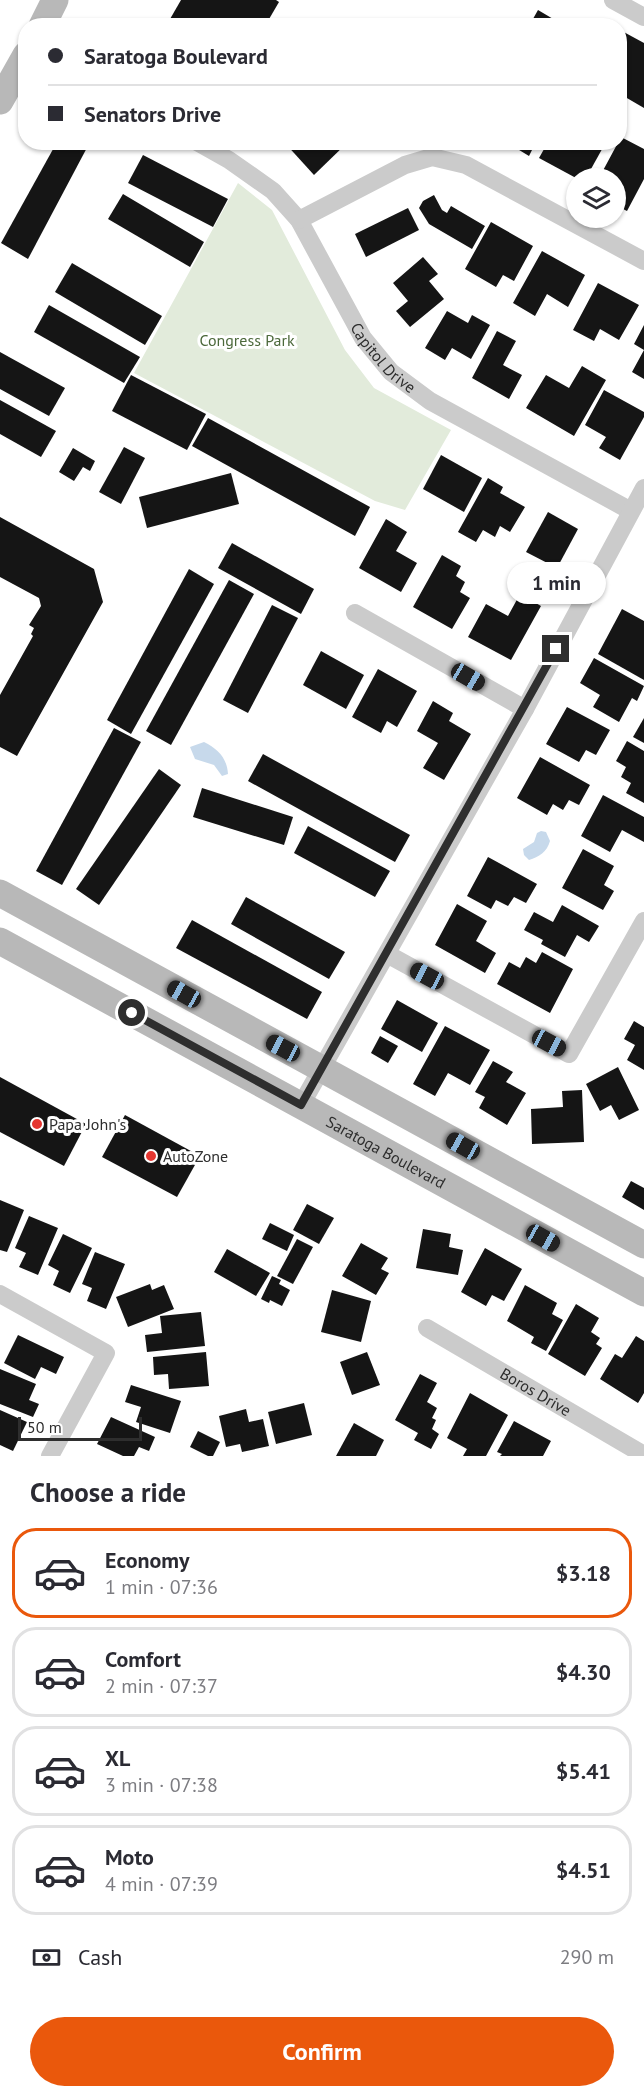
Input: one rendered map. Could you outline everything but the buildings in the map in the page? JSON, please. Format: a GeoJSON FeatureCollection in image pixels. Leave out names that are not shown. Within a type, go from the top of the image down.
{"type":"FeatureCollection","features":[{"type":"Feature","properties":{"kind":"main road"},"geometry":{"type":"LineString","coordinates":[[46,18],[55,0]]}},
{"type":"Feature","properties":{"kind":"main road"},"geometry":{"type":"LineString","coordinates":[[0,101],[18,69]]}},
{"type":"Feature","properties":{"kind":"main road"},"geometry":{"type":"LineString","coordinates":[[0,893],[644,1245]]}},
{"type":"Feature","properties":{"kind":"main road","name":"Saratoga Boulevard"},"geometry":{"type":"LineString","coordinates":[[0,941],[644,1293]]}},
{"type":"Feature","properties":{"kind":"street"},"geometry":{"type":"LineString","coordinates":[[613,0],[644,17]]}},
{"type":"Feature","properties":{"kind":"street","name":"Capitol Drive"},"geometry":{"type":"LineString","coordinates":[[211,150],[273,191],[299,220],[363,338],[391,372],[430,401],[631,511]]}},
{"type":"Feature","properties":{"kind":"street"},"geometry":{"type":"LineString","coordinates":[[299,220],[405,165],[432,158],[466,165],[643,259]]}},
{"type":"Feature","properties":{"kind":"street"},"geometry":{"type":"LineString","coordinates":[[301,1105],[525,709],[644,488]]}},
{"type":"Feature","properties":{"kind":"street"},"geometry":{"type":"LineString","coordinates":[[355,613],[525,709]]}},
{"type":"Feature","properties":{"kind":"street"},"geometry":{"type":"LineString","coordinates":[[387,954],[569,1054],[644,921]]}},
{"type":"Feature","properties":{"kind":"street"},"geometry":{"type":"LineString","coordinates":[[0,1294],[106,1353],[50,1456]]}},
{"type":"Feature","properties":{"kind":"street","name":"Boros Drive"},"geometry":{"type":"LineString","coordinates":[[427,1328],[644,1455]]}},
{"type":"Feature","properties":{"kind":"green space","name":"Congress Park"},"geometry":{"type":"Polygon","coordinates":[[[238,183],[272,210],[345,350],[374,388],[451,430],[405,510],[375,501],[134,373],[238,183]]]}},
{"type":"Feature","properties":{"kind":"water"},"geometry":{"type":"Polygon","coordinates":[[[204,742],[221,755],[226,763],[228,774],[222,776],[214,765],[195,759],[190,747],[204,742]]]}},
{"type":"Feature","properties":{"kind":"water"},"geometry":{"type":"Polygon","coordinates":[[[546,832],[550,841],[549,845],[542,854],[529,860],[524,855],[523,849],[534,842],[537,833],[546,832]]]}},
{"type":"Feature","properties":{"kind":"place","name":"Papa John's"},"geometry":{"type":"Point","coordinates":[37,1124]}},
{"type":"Feature","properties":{"kind":"place","name":"AutoZone"},"geometry":{"type":"Point","coordinates":[151,1156]}},
{"type":"Feature","properties":{"kind":"route"},"geometry":{"type":"LineString","coordinates":[[132,1013],[301,1105],[525,709],[556,649]]}}]}
